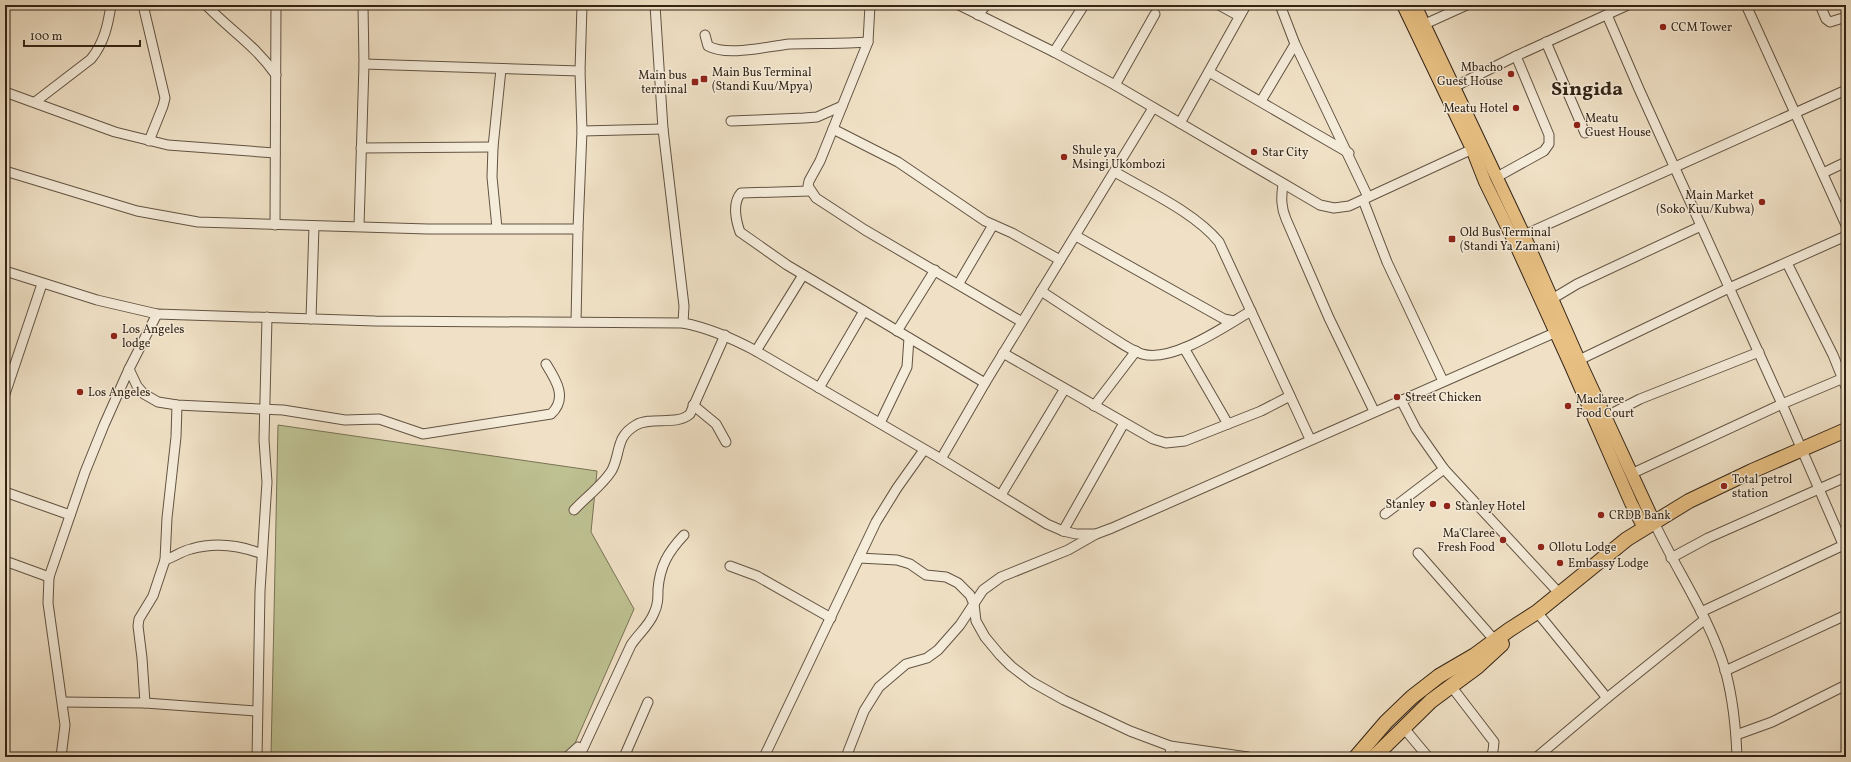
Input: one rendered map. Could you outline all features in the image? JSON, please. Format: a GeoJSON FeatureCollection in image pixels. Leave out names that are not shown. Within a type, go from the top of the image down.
{"type":"FeatureCollection","features":[{"type":"Feature","properties":{"kind":"highway"},"geometry":{"type":"LineString","coordinates":[[1356,757],[1386,722],[1412,697],[1439,676],[1475,654],[1497,643],[1627,539],[1689,501],[1846,430]]}},
{"type":"Feature","properties":{"kind":"highway"},"geometry":{"type":"LineString","coordinates":[[1374,757],[1431,701],[1477,667],[1497,643]]}},
{"type":"Feature","properties":{"kind":"main road"},"geometry":{"type":"LineString","coordinates":[[1403,5],[1477,147],[1559,330],[1579,360],[1631,474],[1649,525]]}},
{"type":"Feature","properties":{"kind":"main road"},"geometry":{"type":"LineString","coordinates":[[1415,5],[1454,86],[1477,147],[1497,177],[1552,299],[1559,330],[1570,364],[1630,503],[1649,525]]}},
{"type":"Feature","properties":{"kind":"street"},"geometry":{"type":"LineString","coordinates":[[35,102],[91,59],[104,38],[111,5]]}},
{"type":"Feature","properties":{"kind":"street"},"geometry":{"type":"LineString","coordinates":[[143,5],[164,98],[163,106],[149,141]]}},
{"type":"Feature","properties":{"kind":"street"},"geometry":{"type":"LineString","coordinates":[[206,5],[247,40],[263,57],[276,75]]}},
{"type":"Feature","properties":{"kind":"street"},"geometry":{"type":"LineString","coordinates":[[274,225],[276,5]]}},
{"type":"Feature","properties":{"kind":"street"},"geometry":{"type":"LineString","coordinates":[[359,226],[364,64],[363,5]]}},
{"type":"Feature","properties":{"kind":"street"},"geometry":{"type":"LineString","coordinates":[[576,322],[582,131],[580,71],[582,5]]}},
{"type":"Feature","properties":{"kind":"street"},"geometry":{"type":"LineString","coordinates":[[655,5],[663,129],[684,306],[683,323]]}},
{"type":"Feature","properties":{"kind":"street"},"geometry":{"type":"LineString","coordinates":[[870,5],[868,42],[820,161],[809,181],[808,186],[810,191],[816,198],[859,226],[959,283],[1022,322]]}},
{"type":"Feature","properties":{"kind":"street"},"geometry":{"type":"LineString","coordinates":[[959,5],[1054,52],[1116,85],[1320,205],[1334,208],[1349,206],[1477,147]]}},
{"type":"Feature","properties":{"kind":"street"},"geometry":{"type":"LineString","coordinates":[[978,15],[986,5]]}},
{"type":"Feature","properties":{"kind":"street"},"geometry":{"type":"LineString","coordinates":[[1054,52],[1084,5]]}},
{"type":"Feature","properties":{"kind":"street"},"geometry":{"type":"LineString","coordinates":[[1219,5],[1239,16]]}},
{"type":"Feature","properties":{"kind":"street"},"geometry":{"type":"LineString","coordinates":[[1180,123],[1246,5]]}},
{"type":"Feature","properties":{"kind":"street"},"geometry":{"type":"LineString","coordinates":[[1280,5],[1295,44],[1348,154],[1387,262],[1443,381]]}},
{"type":"Feature","properties":{"kind":"street"},"geometry":{"type":"LineString","coordinates":[[1425,24],[1467,5]]}},
{"type":"Feature","properties":{"kind":"street"},"geometry":{"type":"LineString","coordinates":[[1454,86],[1628,5]]}},
{"type":"Feature","properties":{"kind":"street"},"geometry":{"type":"LineString","coordinates":[[1746,5],[1824,172],[1846,225]]}},
{"type":"Feature","properties":{"kind":"street"},"geometry":{"type":"LineString","coordinates":[[1820,5],[1826,19],[1830,22],[1846,17]]}},
{"type":"Feature","properties":{"kind":"street"},"geometry":{"type":"LineString","coordinates":[[1116,85],[1155,14]]}},
{"type":"Feature","properties":{"kind":"street"},"geometry":{"type":"LineString","coordinates":[[1537,757],[1703,616],[1845,547],[1759,352],[1606,15]]}},
{"type":"Feature","properties":{"kind":"street"},"geometry":{"type":"LineString","coordinates":[[705,36],[708,46],[722,51],[791,44],[838,44],[868,42]]}},
{"type":"Feature","properties":{"kind":"street"},"geometry":{"type":"LineString","coordinates":[[1546,42],[1585,133]]}},
{"type":"Feature","properties":{"kind":"street"},"geometry":{"type":"LineString","coordinates":[[1261,101],[1295,44]]}},
{"type":"Feature","properties":{"kind":"street"},"geometry":{"type":"LineString","coordinates":[[1497,177],[1544,151],[1549,141],[1549,135],[1516,56]]}},
{"type":"Feature","properties":{"kind":"street"},"geometry":{"type":"LineString","coordinates":[[364,64],[580,71]]}},
{"type":"Feature","properties":{"kind":"street"},"geometry":{"type":"LineString","coordinates":[[497,228],[492,177],[493,147],[501,69]]}},
{"type":"Feature","properties":{"kind":"street"},"geometry":{"type":"LineString","coordinates":[[1209,72],[1261,101],[1348,154]]}},
{"type":"Feature","properties":{"kind":"street"},"geometry":{"type":"LineString","coordinates":[[1524,235],[1846,90]]}},
{"type":"Feature","properties":{"kind":"street"},"geometry":{"type":"LineString","coordinates":[[5,92],[115,132],[149,141],[183,147],[275,153]]}},
{"type":"Feature","properties":{"kind":"street"},"geometry":{"type":"LineString","coordinates":[[731,121],[816,117],[842,106]]}},
{"type":"Feature","properties":{"kind":"street"},"geometry":{"type":"LineString","coordinates":[[941,459],[1003,353],[1153,108]]}},
{"type":"Feature","properties":{"kind":"street"},"geometry":{"type":"LineString","coordinates":[[582,131],[663,129]]}},
{"type":"Feature","properties":{"kind":"street"},"geometry":{"type":"LineString","coordinates":[[833,129],[907,168],[969,211],[1060,260]]}},
{"type":"Feature","properties":{"kind":"street"},"geometry":{"type":"LineString","coordinates":[[361,148],[493,147]]}},
{"type":"Feature","properties":{"kind":"street"},"geometry":{"type":"LineString","coordinates":[[1824,172],[1846,162]]}},
{"type":"Feature","properties":{"kind":"street"},"geometry":{"type":"LineString","coordinates":[[5,172],[137,211],[198,222],[314,226],[578,229]]}},
{"type":"Feature","properties":{"kind":"street"},"geometry":{"type":"LineString","coordinates":[[1115,172],[1195,219],[1210,231],[1219,242],[1310,439]]}},
{"type":"Feature","properties":{"kind":"street"},"geometry":{"type":"LineString","coordinates":[[1283,184],[1281,207],[1329,318],[1374,411]]}},
{"type":"Feature","properties":{"kind":"street"},"geometry":{"type":"LineString","coordinates":[[810,191],[745,191],[738,196],[737,202],[736,215],[740,232],[803,275],[985,383]]}},
{"type":"Feature","properties":{"kind":"street"},"geometry":{"type":"LineString","coordinates":[[959,283],[993,225]]}},
{"type":"Feature","properties":{"kind":"street"},"geometry":{"type":"LineString","coordinates":[[311,319],[314,226]]}},
{"type":"Feature","properties":{"kind":"street"},"geometry":{"type":"LineString","coordinates":[[1552,299],[1577,284],[1701,226]]}},
{"type":"Feature","properties":{"kind":"street"},"geometry":{"type":"LineString","coordinates":[[1076,236],[1220,317],[1234,321]]}},
{"type":"Feature","properties":{"kind":"street"},"geometry":{"type":"LineString","coordinates":[[1579,360],[1729,288],[1846,236]]}},
{"type":"Feature","properties":{"kind":"street"},"geometry":{"type":"LineString","coordinates":[[1631,474],[1782,404],[1845,381],[1787,263]]}},
{"type":"Feature","properties":{"kind":"street"},"geometry":{"type":"LineString","coordinates":[[897,331],[935,270]]}},
{"type":"Feature","properties":{"kind":"street"},"geometry":{"type":"LineString","coordinates":[[5,271],[42,284],[98,300],[157,314],[411,322],[683,323],[699,326],[725,335],[756,350],[1001,496],[1063,531],[1076,534],[1096,534]]}},
{"type":"Feature","properties":{"kind":"street"},"geometry":{"type":"LineString","coordinates":[[756,350],[803,275]]}},
{"type":"Feature","properties":{"kind":"street"},"geometry":{"type":"LineString","coordinates":[[5,394],[42,284]]}},
{"type":"Feature","properties":{"kind":"street"},"geometry":{"type":"LineString","coordinates":[[1041,291],[1143,354],[1158,354],[1184,348],[1251,311]]}},
{"type":"Feature","properties":{"kind":"street"},"geometry":{"type":"LineString","coordinates":[[819,388],[864,311]]}},
{"type":"Feature","properties":{"kind":"street"},"geometry":{"type":"LineString","coordinates":[[61,757],[65,725],[48,603],[49,577],[91,458],[129,369],[157,314]]}},
{"type":"Feature","properties":{"kind":"street"},"geometry":{"type":"LineString","coordinates":[[257,757],[256,711],[262,554],[267,482],[264,440],[267,317]]}},
{"type":"Feature","properties":{"kind":"street"},"geometry":{"type":"LineString","coordinates":[[846,757],[864,711],[883,683],[906,664],[927,658],[934,654],[960,625],[983,590],[1001,577],[1068,550],[1096,534],[1168,504],[1310,439],[1559,330]]}},
{"type":"Feature","properties":{"kind":"street"},"geometry":{"type":"LineString","coordinates":[[574,510],[612,469],[618,446],[635,425],[687,416],[692,411],[693,405],[709,374],[725,335]]}},
{"type":"Feature","properties":{"kind":"street"},"geometry":{"type":"LineString","coordinates":[[880,423],[907,367],[909,338]]}},
{"type":"Feature","properties":{"kind":"street"},"geometry":{"type":"LineString","coordinates":[[1184,348],[1228,424]]}},
{"type":"Feature","properties":{"kind":"street"},"geometry":{"type":"LineString","coordinates":[[1094,406],[1136,351]]}},
{"type":"Feature","properties":{"kind":"street"},"geometry":{"type":"LineString","coordinates":[[1605,417],[1640,399],[1759,352]]}},
{"type":"Feature","properties":{"kind":"street"},"geometry":{"type":"LineString","coordinates":[[1003,353],[1064,390],[1153,439],[1166,442],[1185,441],[1261,411],[1290,396]]}},
{"type":"Feature","properties":{"kind":"street"},"geometry":{"type":"LineString","coordinates":[[129,369],[137,386],[144,394],[158,402],[177,405],[265,409],[306,413],[345,420],[379,420],[423,434],[467,428],[528,416],[546,415],[556,409],[560,401],[559,390],[546,364]]}},
{"type":"Feature","properties":{"kind":"street"},"geometry":{"type":"LineString","coordinates":[[1001,496],[1064,390]]}},
{"type":"Feature","properties":{"kind":"street"},"geometry":{"type":"LineString","coordinates":[[1401,400],[1416,430],[1444,469],[1560,593]]}},
{"type":"Feature","properties":{"kind":"street"},"geometry":{"type":"LineString","coordinates":[[145,703],[138,626],[139,619],[153,596],[165,560],[167,518],[176,437],[177,405]]}},
{"type":"Feature","properties":{"kind":"street"},"geometry":{"type":"LineString","coordinates":[[693,405],[716,424],[726,442]]}},
{"type":"Feature","properties":{"kind":"street"},"geometry":{"type":"LineString","coordinates":[[1063,531],[1124,423]]}},
{"type":"Feature","properties":{"kind":"street"},"geometry":{"type":"LineString","coordinates":[[764,757],[876,522],[896,488],[924,450]]}},
{"type":"Feature","properties":{"kind":"street"},"geometry":{"type":"LineString","coordinates":[[1384,514],[1444,469]]}},
{"type":"Feature","properties":{"kind":"street"},"geometry":{"type":"LineString","coordinates":[[1671,558],[1708,538],[1818,488],[1846,477]]}},
{"type":"Feature","properties":{"kind":"street"},"geometry":{"type":"LineString","coordinates":[[5,492],[70,515]]}},
{"type":"Feature","properties":{"kind":"street"},"geometry":{"type":"LineString","coordinates":[[1649,525],[1661,538],[1703,616],[1725,672],[1732,699],[1737,757]]}},
{"type":"Feature","properties":{"kind":"street"},"geometry":{"type":"LineString","coordinates":[[579,757],[631,645],[637,635],[650,623],[657,605],[658,588],[663,566],[668,554],[684,535]]}},
{"type":"Feature","properties":{"kind":"street"},"geometry":{"type":"LineString","coordinates":[[165,560],[192,548],[220,544],[237,545],[262,554]]}},
{"type":"Feature","properties":{"kind":"street"},"geometry":{"type":"LineString","coordinates":[[1418,553],[1497,643]]}},
{"type":"Feature","properties":{"kind":"street"},"geometry":{"type":"LineString","coordinates":[[859,558],[897,560],[910,564],[926,575],[946,577],[962,587],[970,595],[974,604],[976,621],[985,637],[1017,671],[1042,688],[1064,700],[1130,731],[1170,746],[1248,757]]}},
{"type":"Feature","properties":{"kind":"street"},"geometry":{"type":"LineString","coordinates":[[5,561],[49,577]]}},
{"type":"Feature","properties":{"kind":"street"},"geometry":{"type":"LineString","coordinates":[[730,566],[757,576],[831,618]]}},
{"type":"Feature","properties":{"kind":"street"},"geometry":{"type":"LineString","coordinates":[[1725,672],[1846,615]]}},
{"type":"Feature","properties":{"kind":"street"},"geometry":{"type":"LineString","coordinates":[[1532,616],[1607,698]]}},
{"type":"Feature","properties":{"kind":"street"},"geometry":{"type":"LineString","coordinates":[[1736,735],[1772,722],[1846,685]]}},
{"type":"Feature","properties":{"kind":"street"},"geometry":{"type":"LineString","coordinates":[[1451,686],[1494,742],[1493,751],[1490,757]]}},
{"type":"Feature","properties":{"kind":"street"},"geometry":{"type":"LineString","coordinates":[[63,702],[145,703],[256,711]]}},
{"type":"Feature","properties":{"kind":"street"},"geometry":{"type":"LineString","coordinates":[[624,757],[648,702]]}},
{"type":"Feature","properties":{"kind":"street"},"geometry":{"type":"LineString","coordinates":[[1403,727],[1428,757]]}},
{"type":"Feature","properties":{"kind":"street"},"geometry":{"type":"LineString","coordinates":[[1170,746],[1170,757]]}},
{"type":"Feature","properties":{"kind":"street"},"geometry":{"type":"LineString","coordinates":[[567,757],[578,747]]}},
{"type":"Feature","properties":{"kind":"green space"},"geometry":{"type":"Polygon","coordinates":[[[278,425],[597,471],[591,532],[634,609],[569,757],[271,757],[278,425]]]}},
{"type":"Feature","properties":{"kind":"place","name":"CCM Tower"},"geometry":{"type":"Point","coordinates":[1663,27]}},
{"type":"Feature","properties":{"kind":"place","name":"Mbacho Guest House"},"geometry":{"type":"Point","coordinates":[1511,74]}},
{"type":"Feature","properties":{"kind":"place","name":"Main Bus Terminal (Standi Kuu/Mpya)"},"geometry":{"type":"Point","coordinates":[704,79]}},
{"type":"Feature","properties":{"kind":"place","name":"Main bus terminal"},"geometry":{"type":"Point","coordinates":[695,82]}},
{"type":"Feature","properties":{"kind":"place","name":"Meatu Hotel"},"geometry":{"type":"Point","coordinates":[1516,108]}},
{"type":"Feature","properties":{"kind":"place","name":"Meatu Guest House"},"geometry":{"type":"Point","coordinates":[1577,125]}},
{"type":"Feature","properties":{"kind":"place","name":"Star City"},"geometry":{"type":"Point","coordinates":[1254,152]}},
{"type":"Feature","properties":{"kind":"place","name":"Shule ya Msingi Ukombozi"},"geometry":{"type":"Point","coordinates":[1064,157]}},
{"type":"Feature","properties":{"kind":"place","name":"Main Market (Soko Kuu/Kubwa)"},"geometry":{"type":"Point","coordinates":[1762,202]}},
{"type":"Feature","properties":{"kind":"place","name":"Old Bus Terminal (Standi Ya Zamani)"},"geometry":{"type":"Point","coordinates":[1452,239]}},
{"type":"Feature","properties":{"kind":"place","name":"Los Angeles lodge"},"geometry":{"type":"Point","coordinates":[114,336]}},
{"type":"Feature","properties":{"kind":"place","name":"Los Angeles"},"geometry":{"type":"Point","coordinates":[80,392]}},
{"type":"Feature","properties":{"kind":"place","name":"Street Chicken"},"geometry":{"type":"Point","coordinates":[1397,397]}},
{"type":"Feature","properties":{"kind":"place","name":"Maclaree Food Court"},"geometry":{"type":"Point","coordinates":[1568,406]}},
{"type":"Feature","properties":{"kind":"place","name":"Total petrol station"},"geometry":{"type":"Point","coordinates":[1724,486]}},
{"type":"Feature","properties":{"kind":"place","name":"Stanley"},"geometry":{"type":"Point","coordinates":[1433,504]}},
{"type":"Feature","properties":{"kind":"place","name":"Stanley Hotel"},"geometry":{"type":"Point","coordinates":[1447,506]}},
{"type":"Feature","properties":{"kind":"place","name":"CRDB Bank"},"geometry":{"type":"Point","coordinates":[1601,515]}},
{"type":"Feature","properties":{"kind":"place","name":"Ma'Claree Fresh Food"},"geometry":{"type":"Point","coordinates":[1503,540]}},
{"type":"Feature","properties":{"kind":"place","name":"Ollotu Lodge"},"geometry":{"type":"Point","coordinates":[1541,547]}},
{"type":"Feature","properties":{"kind":"place","name":"Embassy Lodge"},"geometry":{"type":"Point","coordinates":[1560,563]}},
{"type":"Feature","properties":{"kind":"district","name":"Singida"},"geometry":{"type":"Point","coordinates":[1587,88]}}]}
